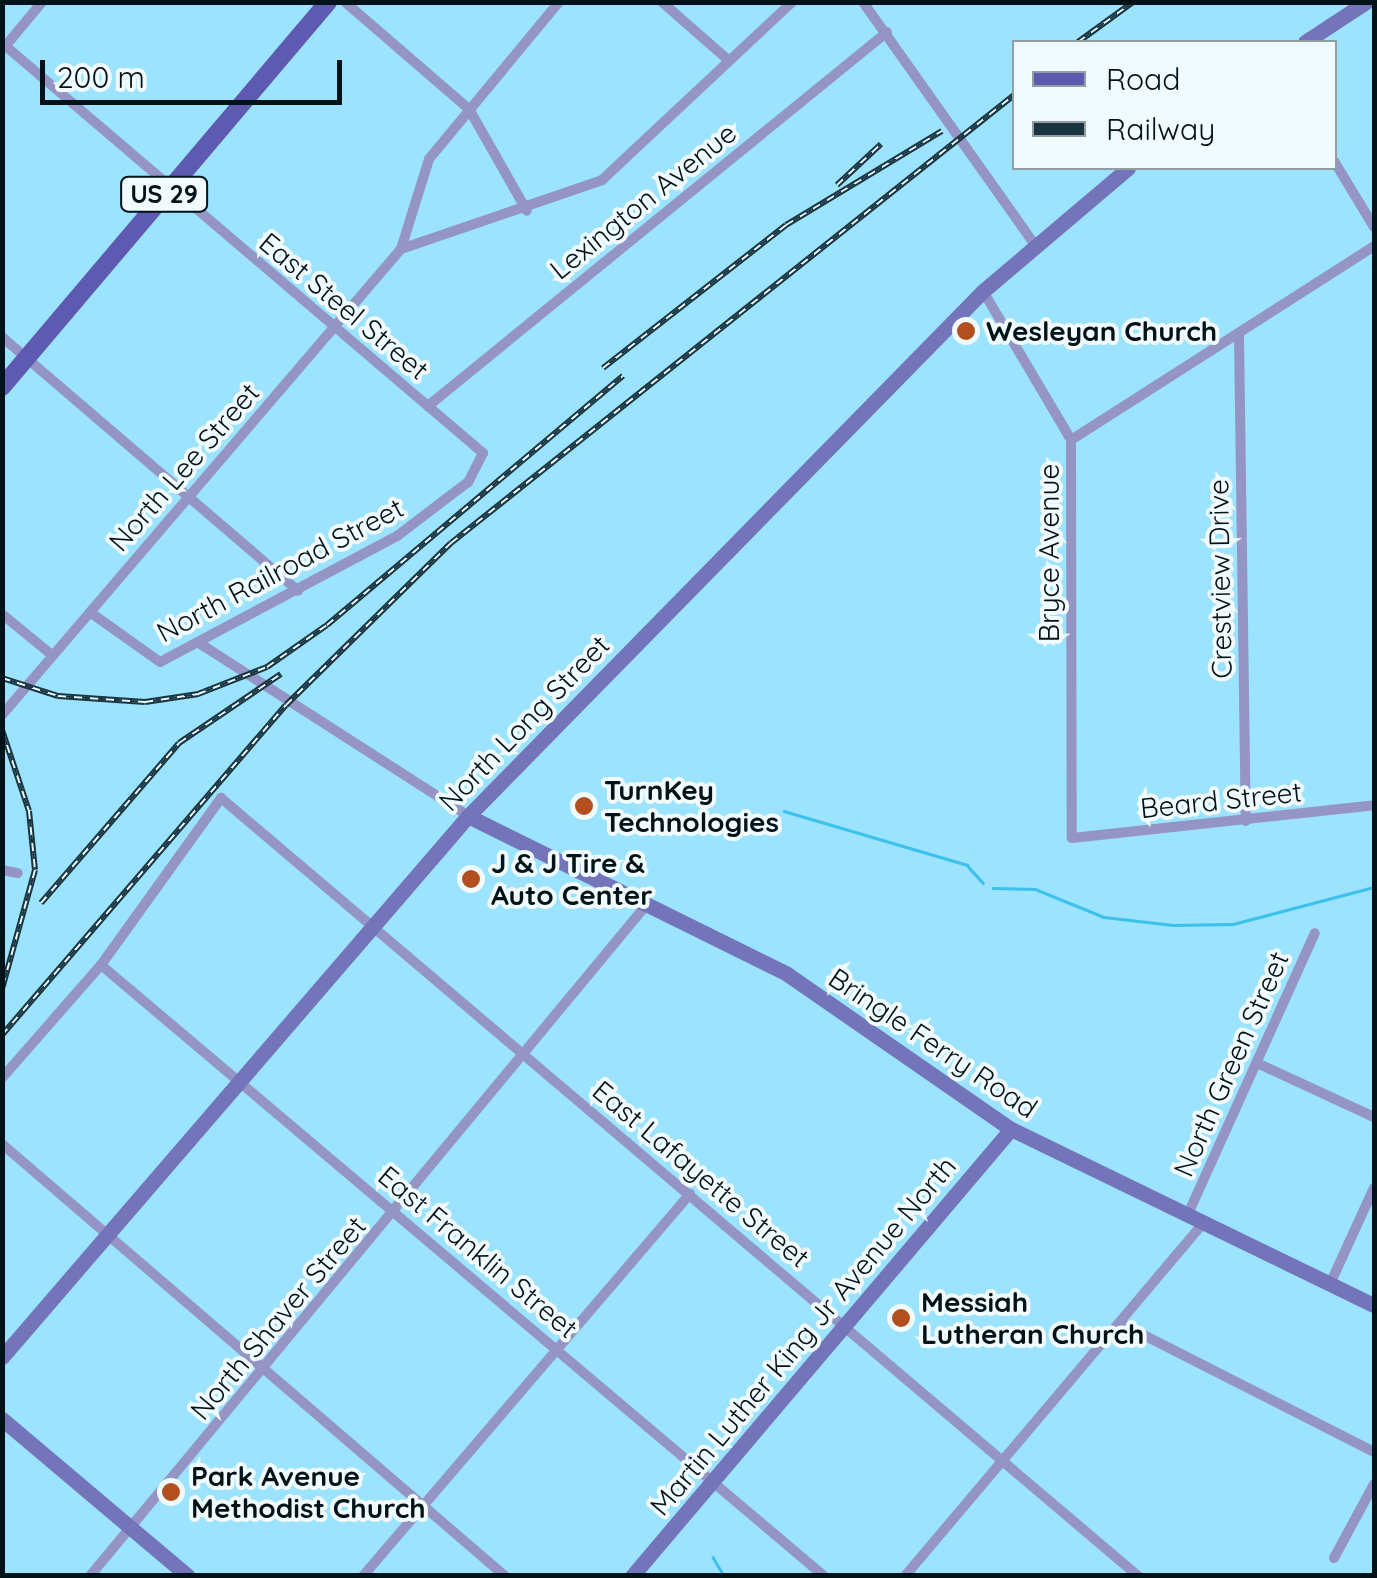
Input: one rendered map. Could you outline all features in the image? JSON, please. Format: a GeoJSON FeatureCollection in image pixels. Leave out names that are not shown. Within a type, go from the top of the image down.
{"type":"FeatureCollection","features":[{"type":"Feature","properties":{"kind":"main road","name":"US 29"},"geometry":{"type":"LineString","coordinates":[[2,387],[328,2]]}},
{"type":"Feature","properties":{"kind":"street"},"geometry":{"type":"LineString","coordinates":[[4,46],[42,2]]}},
{"type":"Feature","properties":{"kind":"street"},"geometry":{"type":"LineString","coordinates":[[346,2],[469,109],[527,211]]}},
{"type":"Feature","properties":{"kind":"street"},"geometry":{"type":"LineString","coordinates":[[401,249],[417,181],[469,109],[560,2]]}},
{"type":"Feature","properties":{"kind":"street"},"geometry":{"type":"LineString","coordinates":[[662,2],[726,58]]}},
{"type":"Feature","properties":{"kind":"street"},"geometry":{"type":"LineString","coordinates":[[401,249],[576,195],[627,162],[726,58],[792,2]]}},
{"type":"Feature","properties":{"kind":"street"},"geometry":{"type":"LineString","coordinates":[[863,2],[888,32],[1036,246]]}},
{"type":"Feature","properties":{"kind":"street"},"geometry":{"type":"LineString","coordinates":[[1307,40],[1366,2]]}},
{"type":"Feature","properties":{"kind":"street","name":"Lexington Avenue"},"geometry":{"type":"LineString","coordinates":[[428,406],[888,32]]}},
{"type":"Feature","properties":{"kind":"street","name":"East Steel Street"},"geometry":{"type":"LineString","coordinates":[[4,46],[168,189],[478,447],[484,462]]}},
{"type":"Feature","properties":{"kind":"street"},"geometry":{"type":"LineString","coordinates":[[1337,166],[1374,227]]}},
{"type":"Feature","properties":{"kind":"street","name":"North Long Street"},"geometry":{"type":"LineString","coordinates":[[2,1358],[110,1237],[372,923],[468,816],[984,291],[1126,170]]}},
{"type":"Feature","properties":{"kind":"street"},"geometry":{"type":"LineString","coordinates":[[1071,440],[1374,246]]}},
{"type":"Feature","properties":{"kind":"street","name":"North Lee Street"},"geometry":{"type":"LineString","coordinates":[[2,715],[401,249]]}},
{"type":"Feature","properties":{"kind":"street","name":"Bryce Avenue"},"geometry":{"type":"LineString","coordinates":[[984,291],[1071,440],[1072,838]]}},
{"type":"Feature","properties":{"kind":"street","name":"Crestview Drive"},"geometry":{"type":"LineString","coordinates":[[1238,336],[1246,821]]}},
{"type":"Feature","properties":{"kind":"street"},"geometry":{"type":"LineString","coordinates":[[2,337],[298,590]]}},
{"type":"Feature","properties":{"kind":"street","name":"North Railroad Street"},"geometry":{"type":"LineString","coordinates":[[90,612],[150,660],[199,643],[439,508],[484,462]]}},
{"type":"Feature","properties":{"kind":"street"},"geometry":{"type":"LineString","coordinates":[[2,614],[52,656]]}},
{"type":"Feature","properties":{"kind":"street"},"geometry":{"type":"LineString","coordinates":[[199,643],[259,687],[468,816]]}},
{"type":"Feature","properties":{"kind":"street"},"geometry":{"type":"LineString","coordinates":[[2,1078],[101,965],[221,798],[372,923]]}},
{"type":"Feature","properties":{"kind":"street","name":"Beard Street"},"geometry":{"type":"LineString","coordinates":[[1072,838],[1374,806]]}},
{"type":"Feature","properties":{"kind":"street","name":"Bringle Ferry Road"},"geometry":{"type":"LineString","coordinates":[[468,816],[649,901],[787,974],[1011,1129],[1374,1305]]}},
{"type":"Feature","properties":{"kind":"street"},"geometry":{"type":"LineString","coordinates":[[2,870],[18,873]]}},
{"type":"Feature","properties":{"kind":"street","name":"North Shaver Street"},"geometry":{"type":"LineString","coordinates":[[90,1576],[396,1212],[649,901]]}},
{"type":"Feature","properties":{"kind":"street","name":"East Lafayette Street"},"geometry":{"type":"LineString","coordinates":[[372,923],[1138,1576]]}},
{"type":"Feature","properties":{"kind":"street","name":"North Green Street"},"geometry":{"type":"LineString","coordinates":[[1188,1214],[1315,933]]}},
{"type":"Feature","properties":{"kind":"street","name":"East Franklin Street"},"geometry":{"type":"LineString","coordinates":[[101,965],[715,1478],[824,1576]]}},
{"type":"Feature","properties":{"kind":"street"},"geometry":{"type":"LineString","coordinates":[[1257,1063],[1374,1116]]}},
{"type":"Feature","properties":{"kind":"street","name":"Martin Luther King Jr Avenue North"},"geometry":{"type":"LineString","coordinates":[[632,1576],[1011,1129]]}},
{"type":"Feature","properties":{"kind":"street"},"geometry":{"type":"LineString","coordinates":[[2,1144],[505,1576]]}},
{"type":"Feature","properties":{"kind":"street"},"geometry":{"type":"LineString","coordinates":[[1330,1284],[1374,1188]]}},
{"type":"Feature","properties":{"kind":"street"},"geometry":{"type":"LineString","coordinates":[[362,1576],[690,1194]]}},
{"type":"Feature","properties":{"kind":"street","name":"North Green Street"},"geometry":{"type":"LineString","coordinates":[[905,1576],[1204,1222]]}},
{"type":"Feature","properties":{"kind":"street"},"geometry":{"type":"LineString","coordinates":[[1120,1323],[1374,1452]]}},
{"type":"Feature","properties":{"kind":"street"},"geometry":{"type":"LineString","coordinates":[[2,1419],[188,1576]]}},
{"type":"Feature","properties":{"kind":"street"},"geometry":{"type":"LineString","coordinates":[[1334,1558],[1374,1484]]}},
{"type":"Feature","properties":{"kind":"waterway"},"geometry":{"type":"LineString","coordinates":[[784,811],[967,865],[983,883]]}},
{"type":"Feature","properties":{"kind":"waterway"},"geometry":{"type":"LineString","coordinates":[[993,888],[1035,889],[1104,917],[1173,925],[1233,924],[1374,887]]}},
{"type":"Feature","properties":{"kind":"waterway"},"geometry":{"type":"LineString","coordinates":[[713,1557],[724,1576]]}},
{"type":"Feature","properties":{"kind":"railway"},"geometry":{"type":"LineString","coordinates":[[1081,40],[1133,2]]}},
{"type":"Feature","properties":{"kind":"railway"},"geometry":{"type":"LineString","coordinates":[[2,1035],[286,705],[451,543],[1012,97]]}},
{"type":"Feature","properties":{"kind":"railway"},"geometry":{"type":"LineString","coordinates":[[603,368],[786,225],[942,131]]}},
{"type":"Feature","properties":{"kind":"railway"},"geometry":{"type":"LineString","coordinates":[[837,185],[881,144]]}},
{"type":"Feature","properties":{"kind":"railway"},"geometry":{"type":"LineString","coordinates":[[2,678],[58,696],[145,702],[198,694],[267,667],[327,625],[623,376]]}},
{"type":"Feature","properties":{"kind":"railway"},"geometry":{"type":"LineString","coordinates":[[41,903],[179,743],[281,674]]}},
{"type":"Feature","properties":{"kind":"railway"},"geometry":{"type":"LineString","coordinates":[[2,730],[29,811],[35,870],[2,989]]}},
{"type":"Feature","properties":{"kind":"place","name":"Wesleyan Church"},"geometry":{"type":"Point","coordinates":[966,331]}},
{"type":"Feature","properties":{"kind":"place","name":"TurnKey Technologies"},"geometry":{"type":"Point","coordinates":[584,806]}},
{"type":"Feature","properties":{"kind":"place","name":"J & J Tire & Auto Center"},"geometry":{"type":"Point","coordinates":[471,879]}},
{"type":"Feature","properties":{"kind":"place","name":"Messiah Lutheran Church"},"geometry":{"type":"Point","coordinates":[901,1318]}},
{"type":"Feature","properties":{"kind":"place","name":"Park Avenue Methodist Church"},"geometry":{"type":"Point","coordinates":[171,1492]}}]}
